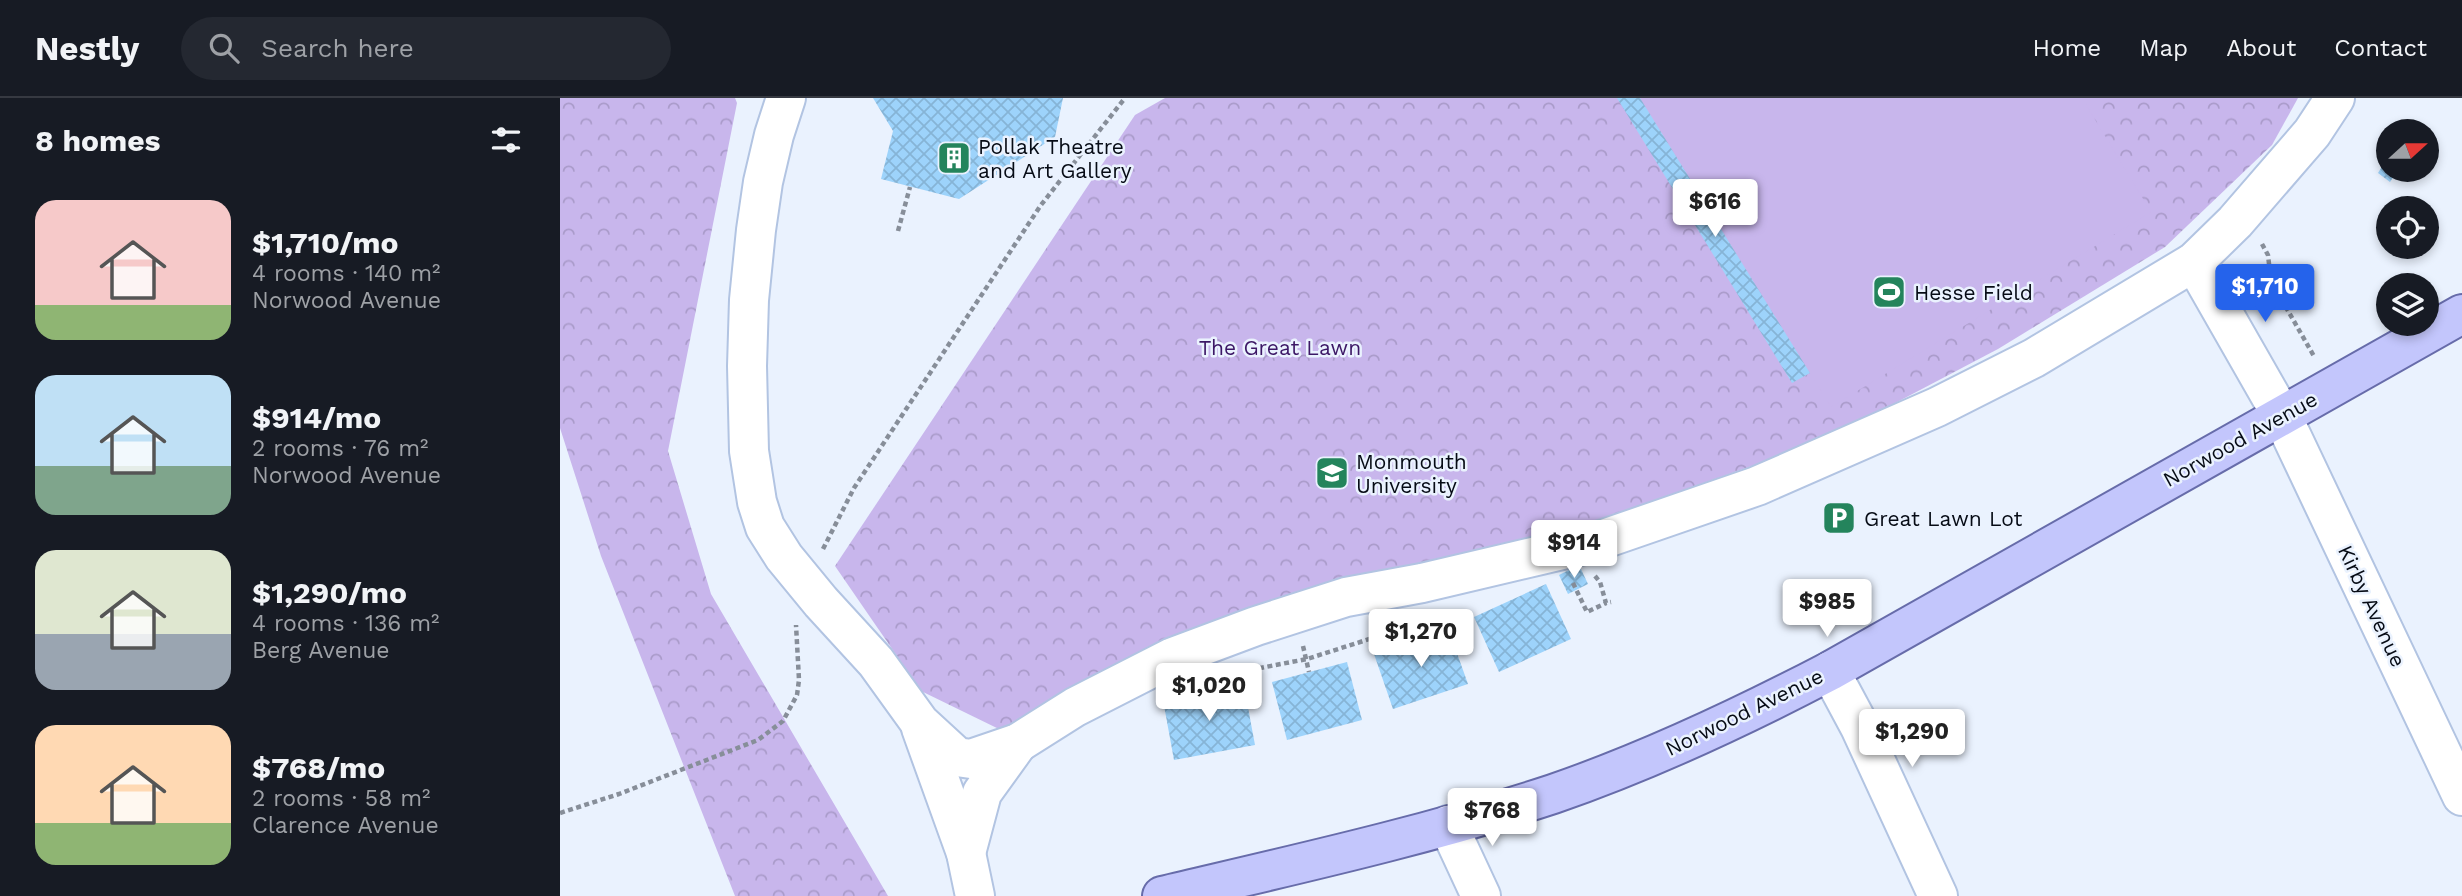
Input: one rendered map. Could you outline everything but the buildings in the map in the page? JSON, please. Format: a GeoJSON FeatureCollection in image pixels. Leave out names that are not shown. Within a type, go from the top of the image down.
{"type":"FeatureCollection","features":[{"type":"Feature","properties":{"kind":"main road","name":"Norwood Avenue"},"geometry":{"type":"LineString","coordinates":[[1162,896],[1448,825],[1552,794],[1627,767],[1742,717],[1830,671],[2462,314]]}},
{"type":"Feature","properties":{"kind":"street"},"geometry":{"type":"LineString","coordinates":[[786,98],[763,182],[749,300],[749,451],[757,502],[765,527],[784,556],[876,662],[920,723],[957,757],[971,759],[1018,743],[1075,707],[1173,657],[1256,626],[1346,597],[1422,583],[1592,543],[1757,486],[1937,407],[2034,358],[2194,262],[2235,222],[2312,133],[2335,98]]}},
{"type":"Feature","properties":{"kind":"street","name":"Kirby Avenue"},"geometry":{"type":"LineString","coordinates":[[2194,262],[2282,416],[2462,796]]}},
{"type":"Feature","properties":{"kind":"street"},"geometry":{"type":"LineString","coordinates":[[1830,671],[1860,727],[1938,896]]}},
{"type":"Feature","properties":{"kind":"street"},"geometry":{"type":"LineString","coordinates":[[920,723],[965,853],[975,896]]}},
{"type":"Feature","properties":{"kind":"street"},"geometry":{"type":"LineString","coordinates":[[965,853],[982,793],[1018,743]]}},
{"type":"Feature","properties":{"kind":"street"},"geometry":{"type":"LineString","coordinates":[[1448,825],[1480,896]]}},
{"type":"Feature","properties":{"kind":"path"},"geometry":{"type":"LineString","coordinates":[[560,813],[758,740],[783,721],[797,695],[799,680],[796,604],[804,582],[854,488],[1041,205],[1125,98]]}},
{"type":"Feature","properties":{"kind":"path"},"geometry":{"type":"LineString","coordinates":[[898,232],[910,187]]}},
{"type":"Feature","properties":{"kind":"path"},"geometry":{"type":"LineString","coordinates":[[2260,240],[2268,255],[2271,281],[2318,362]]}},
{"type":"Feature","properties":{"kind":"path"},"geometry":{"type":"LineString","coordinates":[[1573,582],[1587,612],[1606,603]]}},
{"type":"Feature","properties":{"kind":"path"},"geometry":{"type":"LineString","coordinates":[[1227,675],[1307,659],[1444,615]]}},
{"type":"Feature","properties":{"kind":"path"},"geometry":{"type":"LineString","coordinates":[[1201,680],[1203,694]]}},
{"type":"Feature","properties":{"kind":"green space"},"geometry":{"type":"Polygon","coordinates":[[[560,98],[735,98],[737,103],[668,451],[711,594],[888,896],[735,896],[601,556],[560,428],[560,98]]]}},
{"type":"Feature","properties":{"kind":"green space","name":"The Great Lawn"},"geometry":{"type":"Polygon","coordinates":[[[1165,98],[2298,98],[2272,145],[2165,247],[1998,349],[1825,440],[1003,731],[921,691],[835,566],[1135,115],[1165,98]]]}},
{"type":"Feature","properties":{"kind":"green space","name":"Hesse Field"},"geometry":{"type":"Polygon","coordinates":[[[1640,98],[2082,98],[2151,212],[1831,407],[1640,98]]]}},
{"type":"Feature","properties":{"kind":"place","name":"Pollak Theatre and Art Gallery"},"geometry":{"type":"Point","coordinates":[954,158]}},
{"type":"Feature","properties":{"kind":"place","name":"Hesse Field"},"geometry":{"type":"Point","coordinates":[1889,292]}},
{"type":"Feature","properties":{"kind":"place","name":"Monmouth University"},"geometry":{"type":"Point","coordinates":[1332,473]}},
{"type":"Feature","properties":{"kind":"place","name":"Great Lawn Lot"},"geometry":{"type":"Point","coordinates":[1839,518]}}]}
